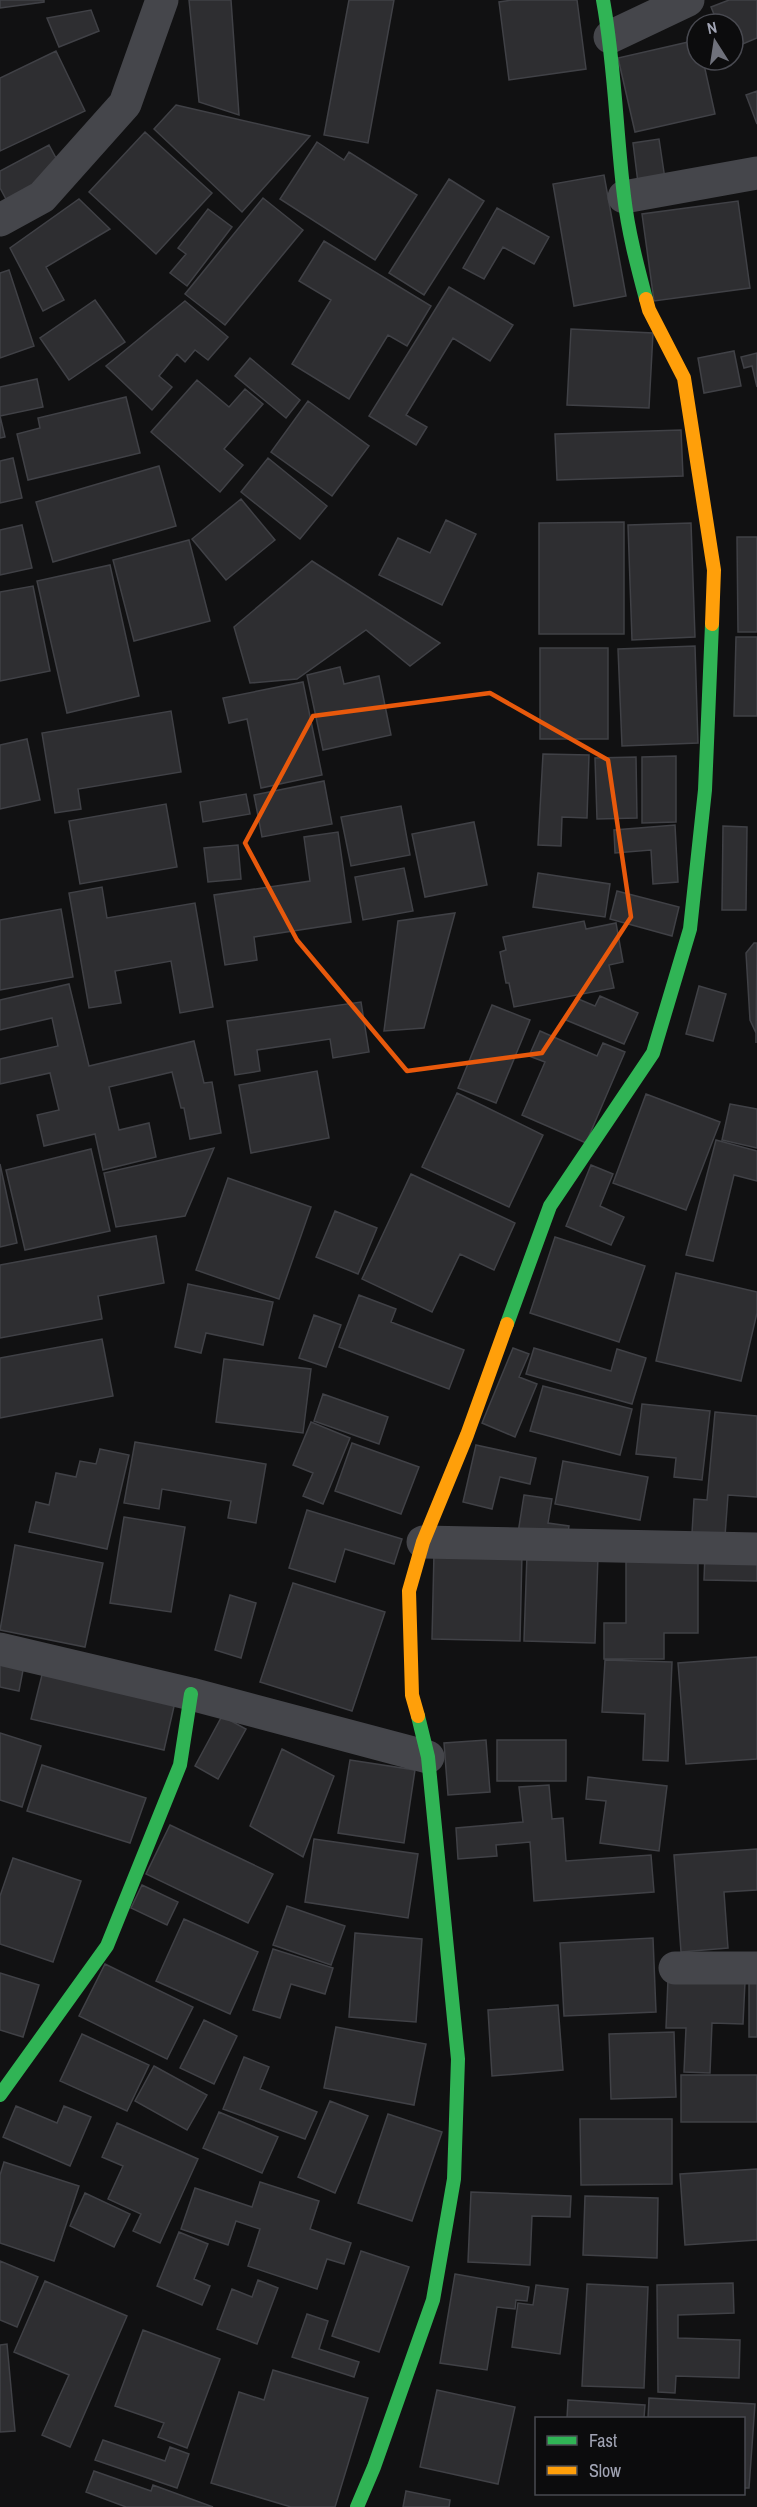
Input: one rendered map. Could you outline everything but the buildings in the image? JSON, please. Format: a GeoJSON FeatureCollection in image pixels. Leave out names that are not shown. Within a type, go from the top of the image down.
{"type":"FeatureCollection","features":[{"type":"Feature","properties":{"kind":"street"},"geometry":{"type":"LineString","coordinates":[[0,220],[42,197],[125,104],[162,0]]}},
{"type":"Feature","properties":{"kind":"street"},"geometry":{"type":"LineString","coordinates":[[357,2507],[374,2468],[433,2300],[454,2179],[458,2059],[428,1757],[411,1695],[409,1591],[423,1542],[467,1436],[550,1206],[653,1053],[690,929],[705,790],[714,570],[684,378],[649,310],[633,248],[624,197],[609,37],[603,0]]}},
{"type":"Feature","properties":{"kind":"street"},"geometry":{"type":"LineString","coordinates":[[609,37],[688,0]]}},
{"type":"Feature","properties":{"kind":"street"},"geometry":{"type":"LineString","coordinates":[[624,197],[757,173]]}},
{"type":"Feature","properties":{"kind":"street"},"geometry":{"type":"LineString","coordinates":[[423,1542],[757,1549]]}},
{"type":"Feature","properties":{"kind":"street"},"geometry":{"type":"LineString","coordinates":[[0,1649],[191,1694],[428,1757]]}},
{"type":"Feature","properties":{"kind":"street"},"geometry":{"type":"LineString","coordinates":[[0,2095],[107,1946],[180,1765],[191,1694]]}},
{"type":"Feature","properties":{"kind":"street"},"geometry":{"type":"LineString","coordinates":[[675,1968],[757,1968]]}},
{"type":"Feature","properties":{"kind":"highlighted area"},"geometry":{"type":"Polygon","coordinates":[[[490,693],[608,760],[631,917],[542,1053],[407,1071],[297,940],[245,843],[313,716],[490,693]]]}},
{"type":"Feature","properties":{"kind":"traffic: fast"},"geometry":{"type":"LineString","coordinates":[[603,0],[626,209],[646,299]]}},
{"type":"Feature","properties":{"kind":"traffic: fast"},"geometry":{"type":"LineString","coordinates":[[507,1324],[550,1206],[653,1053],[690,929],[705,790],[712,624]]}},
{"type":"Feature","properties":{"kind":"traffic: fast"},"geometry":{"type":"LineString","coordinates":[[0,2095],[107,1946],[180,1765],[191,1694]]}},
{"type":"Feature","properties":{"kind":"traffic: fast"},"geometry":{"type":"LineString","coordinates":[[357,2507],[374,2467],[433,2300],[454,2179],[458,2059],[428,1757],[418,1716]]}},
{"type":"Feature","properties":{"kind":"traffic: slow"},"geometry":{"type":"LineString","coordinates":[[646,299],[649,310],[684,378],[714,570],[712,624]]}},
{"type":"Feature","properties":{"kind":"traffic: slow"},"geometry":{"type":"LineString","coordinates":[[418,1716],[412,1695],[409,1591],[423,1542],[467,1435],[507,1324]]}}]}
